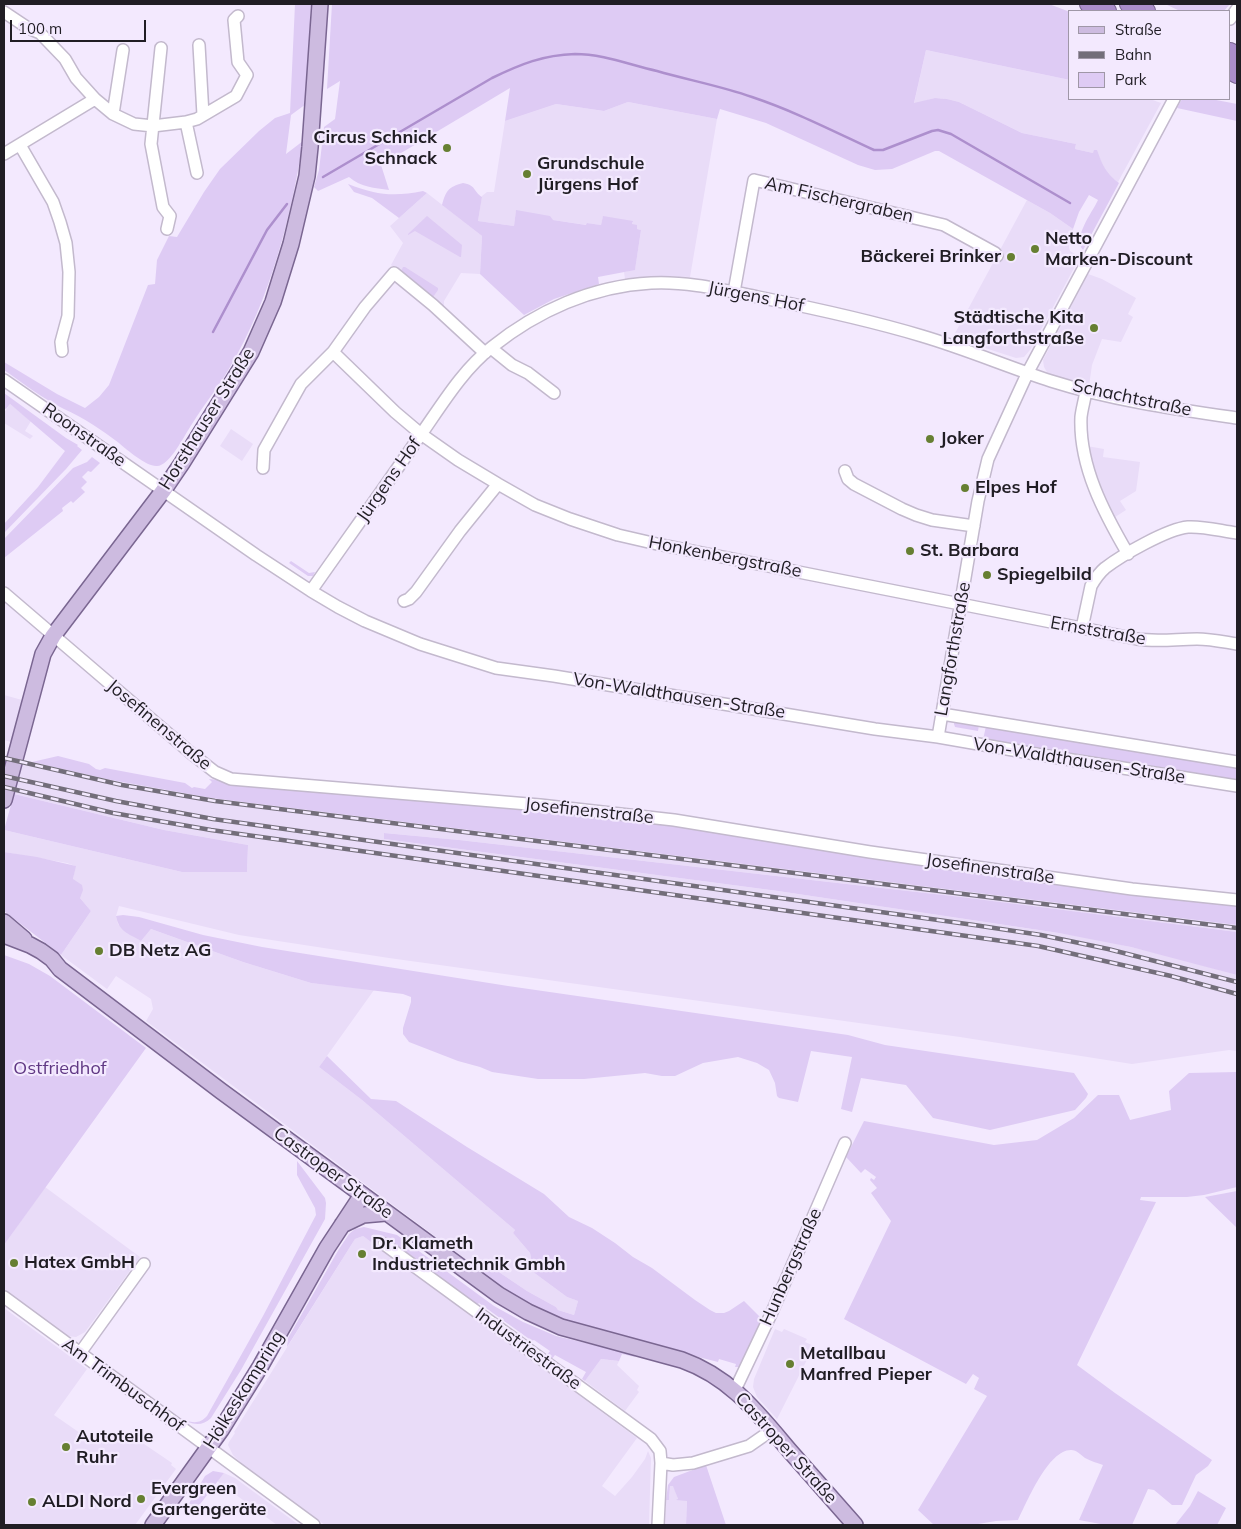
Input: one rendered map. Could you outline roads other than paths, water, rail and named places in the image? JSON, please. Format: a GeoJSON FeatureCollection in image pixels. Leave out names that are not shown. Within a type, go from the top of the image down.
{"type":"FeatureCollection","features":[{"type":"Feature","properties":{"kind":"highway"},"geometry":{"type":"LineString","coordinates":[[1089,4],[1104,10]]}},
{"type":"Feature","properties":{"kind":"highway"},"geometry":{"type":"LineString","coordinates":[[1129,4],[1144,10]]}},
{"type":"Feature","properties":{"kind":"main road","name":"Horsthauser Straße"},"geometry":{"type":"LineString","coordinates":[[4,800],[43,654],[54,636],[163,491],[251,352],[273,302],[291,244],[307,176],[320,4]]}},
{"type":"Feature","properties":{"kind":"main road"},"geometry":{"type":"LineString","coordinates":[[4,922],[30,945]]}},
{"type":"Feature","properties":{"kind":"main road","name":"Castroper Straße"},"geometry":{"type":"LineString","coordinates":[[4,935],[30,945],[52,959],[58,967],[221,1091],[499,1295],[528,1312],[561,1327],[693,1364],[718,1377],[747,1401],[855,1525]]}},
{"type":"Feature","properties":{"kind":"main road","name":"Castroper Straße"},"geometry":{"type":"LineString","coordinates":[[4,946],[35,958],[47,965],[58,967]]}},
{"type":"Feature","properties":{"kind":"main road","name":"Hölkeskampring"},"geometry":{"type":"LineString","coordinates":[[153,1525],[209,1448],[260,1367],[327,1248],[342,1226],[358,1192]]}},
{"type":"Feature","properties":{"kind":"main road","name":"Hölkeskampring"},"geometry":{"type":"LineString","coordinates":[[327,1248],[328,1237],[334,1222],[358,1192]]}},
{"type":"Feature","properties":{"kind":"main road"},"geometry":{"type":"LineString","coordinates":[[342,1226],[363,1215],[386,1212]]}},
{"type":"Feature","properties":{"kind":"street"},"geometry":{"type":"LineString","coordinates":[[11,4],[4,12],[28,28],[40,33],[65,59],[76,78],[95,99],[113,114],[134,124],[152,126],[198,119],[236,96],[247,74],[238,62],[234,20],[238,16]]}},
{"type":"Feature","properties":{"kind":"street"},"geometry":{"type":"LineString","coordinates":[[199,45],[203,115]]}},
{"type":"Feature","properties":{"kind":"street"},"geometry":{"type":"LineString","coordinates":[[160,48],[151,144],[163,207],[170,216],[167,229]]}},
{"type":"Feature","properties":{"kind":"street"},"geometry":{"type":"LineString","coordinates":[[113,114],[123,50]]}},
{"type":"Feature","properties":{"kind":"street"},"geometry":{"type":"LineString","coordinates":[[4,154],[95,99]]}},
{"type":"Feature","properties":{"kind":"street","name":"Langforthstraße"},"geometry":{"type":"LineString","coordinates":[[938,737],[982,479],[988,459],[1028,372],[1173,100]]}},
{"type":"Feature","properties":{"kind":"street"},"geometry":{"type":"LineString","coordinates":[[186,122],[198,173]]}},
{"type":"Feature","properties":{"kind":"street"},"geometry":{"type":"LineString","coordinates":[[20,145],[53,202],[66,243],[68,316],[61,342],[62,351]]}},
{"type":"Feature","properties":{"kind":"street","name":"Am Fischergraben"},"geometry":{"type":"LineString","coordinates":[[734,292],[754,180],[944,225],[995,253],[997,256]]}},
{"type":"Feature","properties":{"kind":"street"},"geometry":{"type":"LineString","coordinates":[[263,468],[264,450],[301,384],[333,352],[365,308],[394,273],[488,350],[528,373],[554,393]]}},
{"type":"Feature","properties":{"kind":"street","name":"Jürgens Hof"},"geometry":{"type":"LineString","coordinates":[[311,591],[456,385],[488,350],[547,311],[584,296],[605,290],[650,283],[692,284],[844,315],[922,336],[1028,372]]}},
{"type":"Feature","properties":{"kind":"street","name":"Honkenbergstraße"},"geometry":{"type":"LineString","coordinates":[[333,352],[395,412],[422,434],[458,460],[535,505],[618,535],[961,604]]}},
{"type":"Feature","properties":{"kind":"street","name":"Schachtstraße"},"geometry":{"type":"LineString","coordinates":[[1028,372],[1050,381],[1086,390],[1164,407],[1237,418]]}},
{"type":"Feature","properties":{"kind":"street","name":"Roonstraße"},"geometry":{"type":"LineString","coordinates":[[4,380],[163,491]]}},
{"type":"Feature","properties":{"kind":"street"},"geometry":{"type":"LineString","coordinates":[[1086,390],[1081,416],[1082,435],[1089,469],[1105,514],[1128,554]]}},
{"type":"Feature","properties":{"kind":"street"},"geometry":{"type":"LineString","coordinates":[[845,471],[848,479],[854,484],[902,510],[932,520],[974,526]]}},
{"type":"Feature","properties":{"kind":"street"},"geometry":{"type":"LineString","coordinates":[[404,601],[416,592],[455,538],[498,484]]}},
{"type":"Feature","properties":{"kind":"street","name":"Von-Waldthausen-Straße"},"geometry":{"type":"LineString","coordinates":[[163,491],[256,555],[338,607],[393,634],[429,648],[496,668],[563,677],[875,729],[938,737],[1237,786]]}},
{"type":"Feature","properties":{"kind":"street"},"geometry":{"type":"LineString","coordinates":[[1082,628],[1091,586],[1106,567],[1162,534],[1181,528],[1201,528],[1237,533]]}},
{"type":"Feature","properties":{"kind":"street","name":"Josefinenstraße"},"geometry":{"type":"LineString","coordinates":[[4,592],[192,754],[215,772],[231,779],[540,805],[674,820],[870,852],[1132,889],[1237,900]]}},
{"type":"Feature","properties":{"kind":"street","name":"Ernststraße"},"geometry":{"type":"LineString","coordinates":[[961,604],[1149,641],[1196,639],[1237,644]]}},
{"type":"Feature","properties":{"kind":"street","name":"Von-Waldthausen-Straße"},"geometry":{"type":"LineString","coordinates":[[942,714],[1237,762]]}},
{"type":"Feature","properties":{"kind":"street","name":"Hunbergstraße"},"geometry":{"type":"LineString","coordinates":[[735,1390],[772,1312],[846,1143]]}},
{"type":"Feature","properties":{"kind":"street","name":"Industriestraße"},"geometry":{"type":"LineString","coordinates":[[384,1244],[651,1439],[660,1451],[661,1463],[658,1525]]}},
{"type":"Feature","properties":{"kind":"street"},"geometry":{"type":"LineString","coordinates":[[80,1353],[144,1264]]}},
{"type":"Feature","properties":{"kind":"street","name":"Am Trimbuschhof"},"geometry":{"type":"LineString","coordinates":[[4,1297],[314,1525]]}},
{"type":"Feature","properties":{"kind":"street"},"geometry":{"type":"LineString","coordinates":[[661,1463],[693,1463],[748,1446],[772,1430]]}},
{"type":"Feature","properties":{"kind":"waterway"},"geometry":{"type":"LineString","coordinates":[[323,177],[492,78],[513,68],[553,56],[585,54],[740,93],[798,115],[874,150],[883,150],[938,130],[951,134],[1070,203]]}},
{"type":"Feature","properties":{"kind":"waterway"},"geometry":{"type":"LineString","coordinates":[[213,332],[267,230],[287,204]]}},
{"type":"Feature","properties":{"kind":"railway"},"geometry":{"type":"LineString","coordinates":[[4,758],[122,785],[215,801],[1237,928]]}},
{"type":"Feature","properties":{"kind":"railway"},"geometry":{"type":"LineString","coordinates":[[4,776],[116,801],[213,819],[1041,935],[1108,949],[1237,982]]}},
{"type":"Feature","properties":{"kind":"railway"},"geometry":{"type":"LineString","coordinates":[[4,787],[113,813],[211,830],[1038,946],[1171,976],[1237,994]]}},
{"type":"Feature","properties":{"kind":"place","name":"Circus Schnick Schnack"},"geometry":{"type":"Point","coordinates":[447,148]}},
{"type":"Feature","properties":{"kind":"place","name":"Grundschule Jürgens Hof"},"geometry":{"type":"Point","coordinates":[527,174]}},
{"type":"Feature","properties":{"kind":"place","name":"Netto Marken-Discount"},"geometry":{"type":"Point","coordinates":[1035,249]}},
{"type":"Feature","properties":{"kind":"place","name":"Bäckerei Brinker"},"geometry":{"type":"Point","coordinates":[1011,257]}},
{"type":"Feature","properties":{"kind":"place","name":"Städtische Kita Langforthstraße"},"geometry":{"type":"Point","coordinates":[1094,328]}},
{"type":"Feature","properties":{"kind":"place","name":"Joker"},"geometry":{"type":"Point","coordinates":[930,439]}},
{"type":"Feature","properties":{"kind":"place","name":"Elpes Hof"},"geometry":{"type":"Point","coordinates":[965,488]}},
{"type":"Feature","properties":{"kind":"place","name":"St. Barbara"},"geometry":{"type":"Point","coordinates":[910,551]}},
{"type":"Feature","properties":{"kind":"place","name":"Spiegelbild"},"geometry":{"type":"Point","coordinates":[987,575]}},
{"type":"Feature","properties":{"kind":"place","name":"DB Netz AG"},"geometry":{"type":"Point","coordinates":[99,951]}},
{"type":"Feature","properties":{"kind":"place","name":"Dr. Klameth Industrietechnik Gmbh"},"geometry":{"type":"Point","coordinates":[362,1254]}},
{"type":"Feature","properties":{"kind":"place","name":"Hatex GmbH"},"geometry":{"type":"Point","coordinates":[14,1263]}},
{"type":"Feature","properties":{"kind":"place","name":"Metallbau Manfred Pieper"},"geometry":{"type":"Point","coordinates":[790,1364]}},
{"type":"Feature","properties":{"kind":"place","name":"Autoteile Ruhr"},"geometry":{"type":"Point","coordinates":[66,1447]}},
{"type":"Feature","properties":{"kind":"place","name":"Evergreen Gartengeräte"},"geometry":{"type":"Point","coordinates":[141,1499]}},
{"type":"Feature","properties":{"kind":"place","name":"ALDI Nord"},"geometry":{"type":"Point","coordinates":[32,1502]}},
{"type":"Feature","properties":{"kind":"park label","name":"Ostfriedhof"},"geometry":{"type":"Point","coordinates":[60,1069]}}]}
